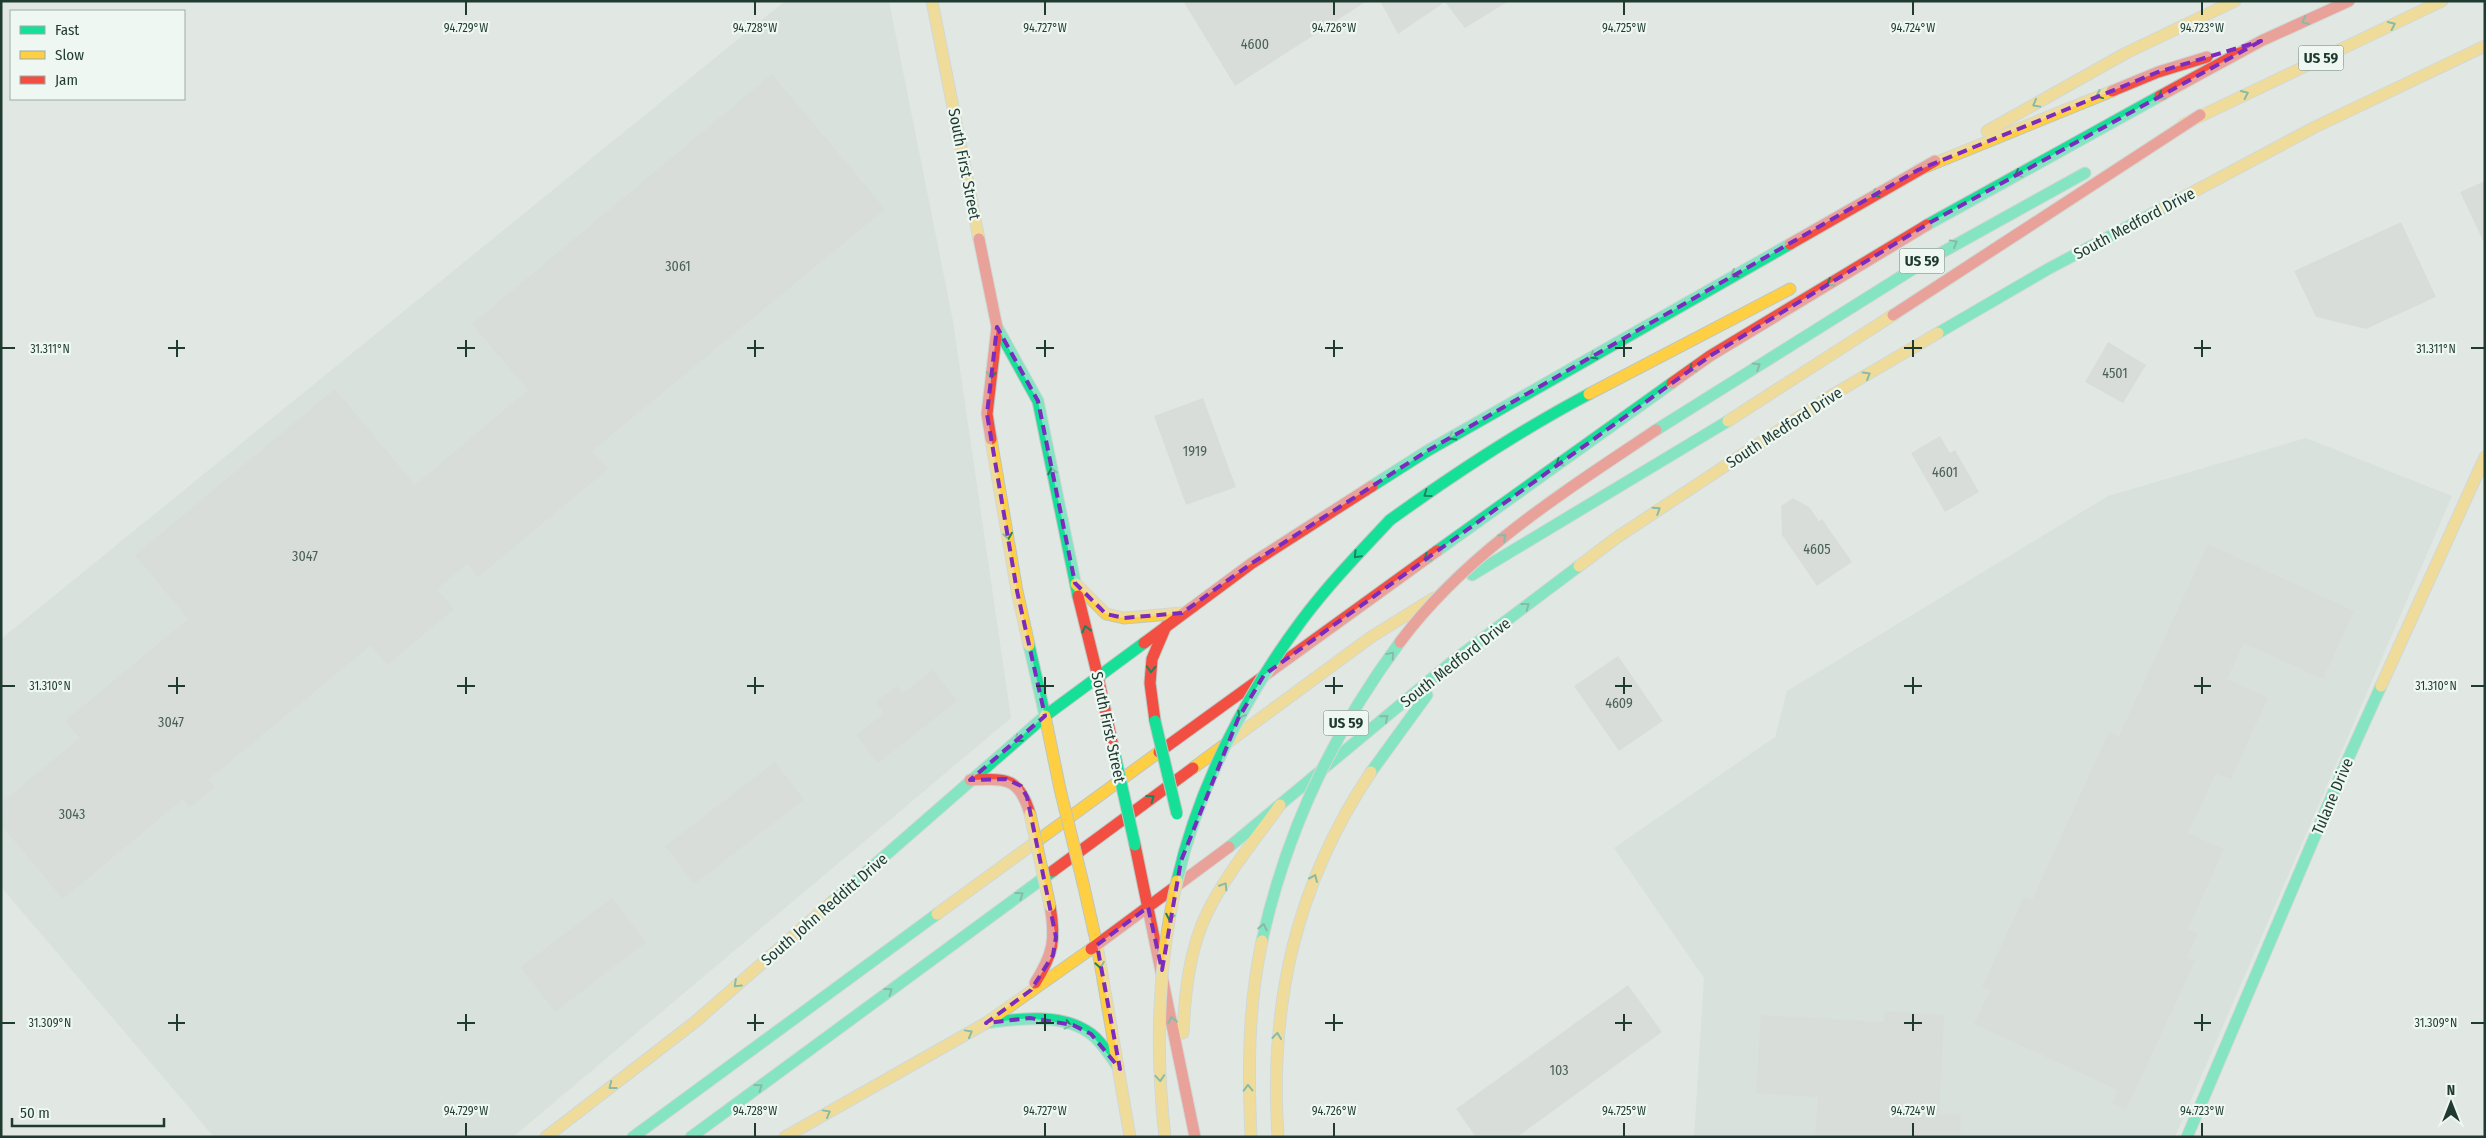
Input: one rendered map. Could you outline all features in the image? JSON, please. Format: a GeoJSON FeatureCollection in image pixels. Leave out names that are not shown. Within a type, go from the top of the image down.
{"type":"FeatureCollection","features":[{"type":"Feature","properties":{"kind":"main road","name":"South First Street"},"geometry":{"type":"LineString","coordinates":[[932,1],[996,327],[987,414],[1017,591],[1060,789],[1097,946],[1120,1069],[1130,1137]]}},
{"type":"Feature","properties":{"kind":"main road"},"geometry":{"type":"LineString","coordinates":[[1098,677],[1167,624],[1252,563],[1427,451],[2126,53],[2235,1]]}},
{"type":"Feature","properties":{"kind":"main road","name":"US 59"},"geometry":{"type":"LineString","coordinates":[[1826,272],[1931,222],[2262,41],[2350,1]]}},
{"type":"Feature","properties":{"kind":"main road","name":"US 59"},"geometry":{"type":"LineString","coordinates":[[1251,1137],[1247,1047],[1252,991],[1262,931],[1279,868],[1298,818],[1340,732],[1386,661],[1447,588],[1510,530],[1656,430],[1921,262],[2034,198],[2200,115],[2442,1]]}},
{"type":"Feature","properties":{"kind":"main road"},"geometry":{"type":"LineString","coordinates":[[1918,170],[2158,72],[2262,41]]}},
{"type":"Feature","properties":{"kind":"main road","name":"South Medford Drive"},"geometry":{"type":"LineString","coordinates":[[1148,907],[1207,852],[1243,836],[1453,661],[1626,531],[1834,394],[2072,256],[2315,127],[2485,46]]}},
{"type":"Feature","properties":{"kind":"main road"},"geometry":{"type":"LineString","coordinates":[[691,1137],[1371,637],[1572,513],[1756,404],[2200,115]]}},
{"type":"Feature","properties":{"kind":"main road"},"geometry":{"type":"LineString","coordinates":[[633,1137],[1362,604],[1710,356],[1931,222]]}},
{"type":"Feature","properties":{"kind":"main road"},"geometry":{"type":"LineString","coordinates":[[1165,1137],[1158,1045],[1162,959],[1181,861],[1216,769],[1238,719],[1292,634],[1339,575],[1390,520],[1452,476],[1539,420],[1799,285]]}},
{"type":"Feature","properties":{"kind":"main road","name":"South First Street"},"geometry":{"type":"LineString","coordinates":[[996,327],[1038,401],[1075,583],[1098,677],[1196,1137]]}},
{"type":"Feature","properties":{"kind":"main road","name":"Tulane Drive"},"geometry":{"type":"LineString","coordinates":[[2187,1137],[2343,770],[2485,457]]}},
{"type":"Feature","properties":{"kind":"main road"},"geometry":{"type":"LineString","coordinates":[[1075,583],[1106,614],[1124,618],[1182,613]]}},
{"type":"Feature","properties":{"kind":"main road"},"geometry":{"type":"LineString","coordinates":[[1167,624],[1152,659],[1150,683],[1155,721],[1177,814],[1183,831],[1207,852]]}},
{"type":"Feature","properties":{"kind":"main road"},"geometry":{"type":"LineString","coordinates":[[1278,1137],[1275,1106],[1276,1040],[1286,970],[1306,897],[1339,824],[1390,745],[1453,661]]}},
{"type":"Feature","properties":{"kind":"main road","name":"South John Redditt Drive"},"geometry":{"type":"LineString","coordinates":[[546,1137],[695,1022],[1044,716],[1098,677]]}},
{"type":"Feature","properties":{"kind":"main road"},"geometry":{"type":"LineString","coordinates":[[970,780],[1006,779],[1021,786],[1027,797],[1056,937],[1053,955],[1031,990]]}},
{"type":"Feature","properties":{"kind":"main road"},"geometry":{"type":"LineString","coordinates":[[1182,1067],[1184,1012],[1195,946],[1207,913],[1231,874],[1280,805]]}},
{"type":"Feature","properties":{"kind":"main road"},"geometry":{"type":"LineString","coordinates":[[785,1137],[986,1023],[1097,946],[1148,907]]}},
{"type":"Feature","properties":{"kind":"main road"},"geometry":{"type":"LineString","coordinates":[[986,1023],[1030,1018],[1073,1025],[1091,1034],[1120,1069]]}},
{"type":"Feature","properties":{"kind":"highlighted area"},"geometry":{"type":"Polygon","coordinates":[[[2261,41],[1931,222],[1710,356],[1264,675],[1238,719],[1181,861],[1162,970],[1148,907],[1097,945],[1120,1069],[1091,1034],[1073,1025],[1030,1018],[986,1023],[1031,990],[1053,955],[1056,937],[1027,797],[1021,786],[1006,779],[970,780],[1045,716],[1017,591],[987,414],[997,327],[1038,401],[1075,583],[1106,614],[1124,618],[1182,613],[1252,563],[1427,451],[1918,170],[2158,72],[2261,41]]]}},
{"type":"Feature","properties":{"kind":"shaded area"},"geometry":{"type":"Polygon","coordinates":[[[785,1],[889,1],[953,321],[1011,718],[513,1137],[214,1137],[1,887],[1,639],[785,1]]]}},
{"type":"Feature","properties":{"kind":"shaded area"},"geometry":{"type":"Polygon","coordinates":[[[2306,438],[2452,496],[2175,1137],[1694,1137],[1704,978],[1614,848],[1775,737],[1787,691],[2108,496],[2306,438]]]}},
{"type":"Feature","properties":{"kind":"building"},"geometry":{"type":"Polygon","coordinates":[[[1183,1],[1367,1],[1235,86],[1183,1]]]}},
{"type":"Feature","properties":{"kind":"building"},"geometry":{"type":"Polygon","coordinates":[[[1380,1],[1509,1],[1465,28],[1445,2],[1398,34],[1380,1]]]}},
{"type":"Feature","properties":{"kind":"building"},"geometry":{"type":"Polygon","coordinates":[[[772,74],[885,209],[592,451],[608,469],[478,577],[467,564],[437,589],[454,609],[387,665],[371,645],[208,780],[215,787],[190,808],[183,799],[63,899],[1,825],[1,803],[80,738],[65,721],[188,619],[135,555],[335,389],[415,485],[528,390],[472,324],[772,74]]]}},
{"type":"Feature","properties":{"kind":"building"},"geometry":{"type":"Polygon","coordinates":[[[2485,181],[2485,245],[2460,192],[2485,181]]]}},
{"type":"Feature","properties":{"kind":"building"},"geometry":{"type":"Polygon","coordinates":[[[2401,222],[2436,297],[2366,329],[2316,317],[2294,271],[2401,222]]]}},
{"type":"Feature","properties":{"kind":"building"},"geometry":{"type":"Polygon","coordinates":[[[2108,342],[2146,365],[2123,403],[2085,382],[2108,342]]]}},
{"type":"Feature","properties":{"kind":"building"},"geometry":{"type":"Polygon","coordinates":[[[1203,398],[1236,487],[1186,505],[1154,416],[1203,398]]]}},
{"type":"Feature","properties":{"kind":"building"},"geometry":{"type":"Polygon","coordinates":[[[1940,436],[1950,453],[1955,450],[1979,492],[1945,512],[1911,453],[1940,436]]]}},
{"type":"Feature","properties":{"kind":"building"},"geometry":{"type":"Polygon","coordinates":[[[1793,498],[1809,507],[1819,521],[1822,519],[1852,562],[1817,586],[1782,535],[1781,506],[1793,498]]]}},
{"type":"Feature","properties":{"kind":"building"},"geometry":{"type":"Polygon","coordinates":[[[2208,544],[2354,611],[2323,679],[2244,643],[2227,679],[2268,698],[2231,779],[2216,773],[2188,833],[2224,849],[2188,929],[2198,933],[2187,957],[2195,961],[2126,1110],[2112,1103],[2118,1090],[1974,1024],[1990,991],[1982,987],[2024,897],[2032,900],[2109,732],[2119,736],[2208,544]]]}},
{"type":"Feature","properties":{"kind":"building"},"geometry":{"type":"Polygon","coordinates":[[[1618,656],[1663,721],[1619,751],[1574,686],[1618,656]]]}},
{"type":"Feature","properties":{"kind":"building"},"geometry":{"type":"Polygon","coordinates":[[[933,670],[957,701],[878,763],[856,735],[884,713],[876,702],[897,686],[902,694],[933,670]]]}},
{"type":"Feature","properties":{"kind":"building"},"geometry":{"type":"Polygon","coordinates":[[[775,762],[804,800],[694,884],[665,846],[775,762]]]}},
{"type":"Feature","properties":{"kind":"building"},"geometry":{"type":"Polygon","coordinates":[[[612,898],[646,942],[555,1012],[521,967],[612,898]]]}},
{"type":"Feature","properties":{"kind":"building"},"geometry":{"type":"Polygon","coordinates":[[[1628,985],[1662,1032],[1517,1137],[1476,1137],[1456,1109],[1628,985]]]}},
{"type":"Feature","properties":{"kind":"building"},"geometry":{"type":"Polygon","coordinates":[[[1885,1011],[1944,1015],[1939,1114],[1961,1115],[1960,1137],[1815,1137],[1818,1097],[1756,1093],[1761,1015],[1884,1022],[1885,1011]]]}},
{"type":"Feature","properties":{"kind":"traffic: fast"},"geometry":{"type":"LineString","coordinates":[[1927,225],[2160,96]]}},
{"type":"Feature","properties":{"kind":"traffic: fast"},"geometry":{"type":"LineString","coordinates":[[1656,430],[1921,264],[2085,173]]}},
{"type":"Feature","properties":{"kind":"traffic: fast"},"geometry":{"type":"LineString","coordinates":[[1938,333],[2048,269],[2165,207]]}},
{"type":"Feature","properties":{"kind":"traffic: fast"},"geometry":{"type":"LineString","coordinates":[[1372,486],[1427,451],[1790,244]]}},
{"type":"Feature","properties":{"kind":"traffic: fast"},"geometry":{"type":"LineString","coordinates":[[997,327],[1038,401],[1078,596]]}},
{"type":"Feature","properties":{"kind":"traffic: fast"},"geometry":{"type":"LineString","coordinates":[[1437,551],[1672,383]]}},
{"type":"Feature","properties":{"kind":"traffic: fast"},"geometry":{"type":"LineString","coordinates":[[1390,520],[1487,454],[1589,394]]}},
{"type":"Feature","properties":{"kind":"traffic: fast"},"geometry":{"type":"LineString","coordinates":[[1472,575],[1728,421]]}},
{"type":"Feature","properties":{"kind":"traffic: fast"},"geometry":{"type":"LineString","coordinates":[[1177,881],[1197,812],[1211,778],[1226,744],[1261,680],[1312,607],[1390,520]]}},
{"type":"Feature","properties":{"kind":"traffic: fast"},"geometry":{"type":"LineString","coordinates":[[1229,847],[1453,661],[1579,566]]}},
{"type":"Feature","properties":{"kind":"traffic: fast"},"geometry":{"type":"LineString","coordinates":[[1262,941],[1284,861],[1315,784],[1354,711],[1400,642]]}},
{"type":"Feature","properties":{"kind":"traffic: fast"},"geometry":{"type":"LineString","coordinates":[[832,902],[1045,716],[1144,643]]}},
{"type":"Feature","properties":{"kind":"traffic: fast"},"geometry":{"type":"LineString","coordinates":[[1029,645],[1045,716]]}},
{"type":"Feature","properties":{"kind":"traffic: fast"},"geometry":{"type":"LineString","coordinates":[[2187,1137],[2343,770],[2381,686]]}},
{"type":"Feature","properties":{"kind":"traffic: fast"},"geometry":{"type":"LineString","coordinates":[[1371,772],[1427,695]]}},
{"type":"Feature","properties":{"kind":"traffic: fast"},"geometry":{"type":"LineString","coordinates":[[1155,721],[1177,814]]}},
{"type":"Feature","properties":{"kind":"traffic: fast"},"geometry":{"type":"LineString","coordinates":[[1114,751],[1135,845]]}},
{"type":"Feature","properties":{"kind":"traffic: fast"},"geometry":{"type":"LineString","coordinates":[[691,1137],[1053,871]]}},
{"type":"Feature","properties":{"kind":"traffic: fast"},"geometry":{"type":"LineString","coordinates":[[633,1137],[937,914]]}},
{"type":"Feature","properties":{"kind":"traffic: fast"},"geometry":{"type":"LineString","coordinates":[[986,1023],[1027,1019],[1067,1022],[1080,1027],[1095,1037],[1118,1067]]}},
{"type":"Feature","properties":{"kind":"traffic: slow"},"geometry":{"type":"LineString","coordinates":[[932,1],[979,239]]}},
{"type":"Feature","properties":{"kind":"traffic: slow"},"geometry":{"type":"LineString","coordinates":[[1987,131],[2126,53],[2235,1]]}},
{"type":"Feature","properties":{"kind":"traffic: slow"},"geometry":{"type":"LineString","coordinates":[[2184,124],[2442,1]]}},
{"type":"Feature","properties":{"kind":"traffic: slow"},"geometry":{"type":"LineString","coordinates":[[2165,207],[2315,127],[2485,46]]}},
{"type":"Feature","properties":{"kind":"traffic: slow"},"geometry":{"type":"LineString","coordinates":[[1918,170],[2112,91]]}},
{"type":"Feature","properties":{"kind":"traffic: slow"},"geometry":{"type":"LineString","coordinates":[[1589,394],[1790,289]]}},
{"type":"Feature","properties":{"kind":"traffic: slow"},"geometry":{"type":"LineString","coordinates":[[1728,421],[1893,315]]}},
{"type":"Feature","properties":{"kind":"traffic: slow"},"geometry":{"type":"LineString","coordinates":[[1579,566],[1616,538],[1834,394],[1938,333]]}},
{"type":"Feature","properties":{"kind":"traffic: slow"},"geometry":{"type":"LineString","coordinates":[[991,439],[1017,591],[1029,645]]}},
{"type":"Feature","properties":{"kind":"traffic: slow"},"geometry":{"type":"LineString","coordinates":[[2381,686],[2485,457]]}},
{"type":"Feature","properties":{"kind":"traffic: slow"},"geometry":{"type":"LineString","coordinates":[[1076,584],[1106,614],[1124,618],[1182,613]]}},
{"type":"Feature","properties":{"kind":"traffic: slow"},"geometry":{"type":"LineString","coordinates":[[1193,768],[1371,637],[1434,598]]}},
{"type":"Feature","properties":{"kind":"traffic: slow"},"geometry":{"type":"LineString","coordinates":[[1045,716],[1060,789]]}},
{"type":"Feature","properties":{"kind":"traffic: slow"},"geometry":{"type":"LineString","coordinates":[[937,914],[1159,752]]}},
{"type":"Feature","properties":{"kind":"traffic: slow"},"geometry":{"type":"LineString","coordinates":[[1278,1137],[1276,1087],[1278,1039],[1284,992],[1293,946],[1306,901],[1324,857],[1345,814],[1371,772]]}},
{"type":"Feature","properties":{"kind":"traffic: slow"},"geometry":{"type":"LineString","coordinates":[[1060,789],[1083,883]]}},
{"type":"Feature","properties":{"kind":"traffic: slow"},"geometry":{"type":"LineString","coordinates":[[1183,1033],[1189,972],[1201,927],[1223,885],[1280,805]]}},
{"type":"Feature","properties":{"kind":"traffic: slow"},"geometry":{"type":"LineString","coordinates":[[1030,814],[1050,906]]}},
{"type":"Feature","properties":{"kind":"traffic: slow"},"geometry":{"type":"LineString","coordinates":[[1165,1137],[1160,1072],[1160,1009],[1165,945],[1177,881]]}},
{"type":"Feature","properties":{"kind":"traffic: slow"},"geometry":{"type":"LineString","coordinates":[[1083,883],[1097,945],[1130,1137]]}},
{"type":"Feature","properties":{"kind":"traffic: slow"},"geometry":{"type":"LineString","coordinates":[[546,1137],[695,1022],[832,902]]}},
{"type":"Feature","properties":{"kind":"traffic: slow"},"geometry":{"type":"LineString","coordinates":[[1251,1137],[1250,1039],[1257,965],[1262,941]]}},
{"type":"Feature","properties":{"kind":"traffic: slow"},"geometry":{"type":"LineString","coordinates":[[785,1137],[986,1023],[1091,949]]}},
{"type":"Feature","properties":{"kind":"traffic: jam"},"geometry":{"type":"LineString","coordinates":[[2160,96],[2261,41],[2349,1]]}},
{"type":"Feature","properties":{"kind":"traffic: jam"},"geometry":{"type":"LineString","coordinates":[[2112,91],[2158,72],[2207,57]]}},
{"type":"Feature","properties":{"kind":"traffic: jam"},"geometry":{"type":"LineString","coordinates":[[1893,315],[2200,115]]}},
{"type":"Feature","properties":{"kind":"traffic: jam"},"geometry":{"type":"LineString","coordinates":[[1790,244],[1935,161]]}},
{"type":"Feature","properties":{"kind":"traffic: jam"},"geometry":{"type":"LineString","coordinates":[[1672,383],[1710,356],[1927,225]]}},
{"type":"Feature","properties":{"kind":"traffic: jam"},"geometry":{"type":"LineString","coordinates":[[979,239],[997,327],[987,414],[991,439]]}},
{"type":"Feature","properties":{"kind":"traffic: jam"},"geometry":{"type":"LineString","coordinates":[[1400,642],[1426,610],[1486,552],[1552,501],[1656,430]]}},
{"type":"Feature","properties":{"kind":"traffic: jam"},"geometry":{"type":"LineString","coordinates":[[1144,643],[1252,563],[1372,486]]}},
{"type":"Feature","properties":{"kind":"traffic: jam"},"geometry":{"type":"LineString","coordinates":[[1159,752],[1437,551]]}},
{"type":"Feature","properties":{"kind":"traffic: jam"},"geometry":{"type":"LineString","coordinates":[[1078,596],[1098,677]]}},
{"type":"Feature","properties":{"kind":"traffic: jam"},"geometry":{"type":"LineString","coordinates":[[1155,721],[1150,683],[1152,659],[1166,626]]}},
{"type":"Feature","properties":{"kind":"traffic: jam"},"geometry":{"type":"LineString","coordinates":[[1098,677],[1114,751]]}},
{"type":"Feature","properties":{"kind":"traffic: jam"},"geometry":{"type":"LineString","coordinates":[[1053,871],[1193,768]]}},
{"type":"Feature","properties":{"kind":"traffic: jam"},"geometry":{"type":"LineString","coordinates":[[970,780],[1001,780],[1009,782],[1021,793],[1030,814]]}},
{"type":"Feature","properties":{"kind":"traffic: jam"},"geometry":{"type":"LineString","coordinates":[[1135,845],[1195,1137]]}},
{"type":"Feature","properties":{"kind":"traffic: jam"},"geometry":{"type":"LineString","coordinates":[[1091,949],[1229,847]]}},
{"type":"Feature","properties":{"kind":"traffic: jam"},"geometry":{"type":"LineString","coordinates":[[1035,983],[1046,964],[1052,946],[1053,928],[1050,906]]}}]}
